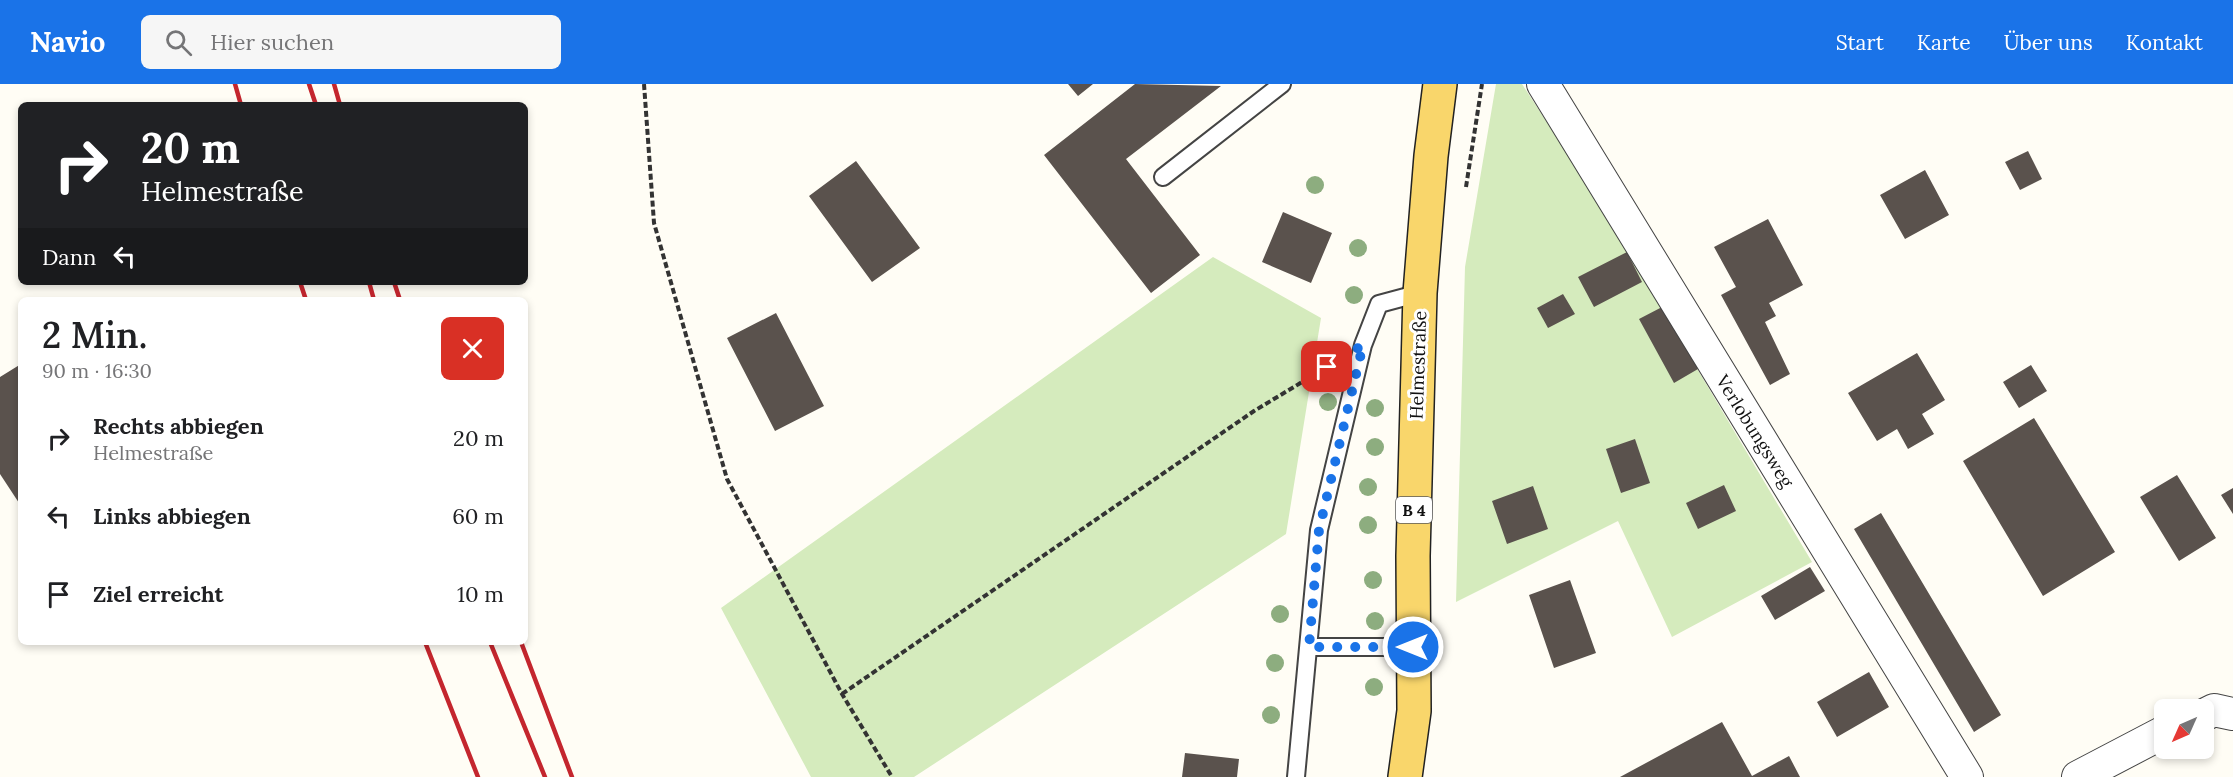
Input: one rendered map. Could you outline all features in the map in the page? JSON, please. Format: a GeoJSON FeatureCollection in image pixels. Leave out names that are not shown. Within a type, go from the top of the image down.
{"type":"FeatureCollection","features":[{"type":"Feature","properties":{"kind":"main road","name":"Helmestraße"},"geometry":{"type":"LineString","coordinates":[[1405,777],[1414,711],[1413,556],[1420,293],[1430,167],[1440,84]]}},
{"type":"Feature","properties":{"kind":"street","name":"Verlobungsweg"},"geometry":{"type":"LineString","coordinates":[[1543,84],[1968,777]]}},
{"type":"Feature","properties":{"kind":"street"},"geometry":{"type":"LineString","coordinates":[[2214,710],[2233,714]]}},
{"type":"Feature","properties":{"kind":"street"},"geometry":{"type":"LineString","coordinates":[[2078,777],[2154,737]]}},
{"type":"Feature","properties":{"kind":"lane"},"geometry":{"type":"LineString","coordinates":[[1163,177],[1282,84]]}},
{"type":"Feature","properties":{"kind":"lane"},"geometry":{"type":"LineString","coordinates":[[1296,777],[1319,530],[1363,345],[1379,304],[1420,293]]}},
{"type":"Feature","properties":{"kind":"lane"},"geometry":{"type":"LineString","coordinates":[[1309,647],[1413,647]]}},
{"type":"Feature","properties":{"kind":"path"},"geometry":{"type":"LineString","coordinates":[[644,84],[654,223],[727,479],[842,694],[892,777]]}},
{"type":"Feature","properties":{"kind":"path"},"geometry":{"type":"LineString","coordinates":[[842,694],[1254,411],[1363,345]]}},
{"type":"Feature","properties":{"kind":"green space"},"geometry":{"type":"Polygon","coordinates":[[[1496,84],[1522,84],[1591,190],[1812,562],[1672,637],[1618,521],[1456,602],[1465,267],[1496,84]]]}},
{"type":"Feature","properties":{"kind":"green space"},"geometry":{"type":"Polygon","coordinates":[[[1213,257],[1321,318],[1286,534],[914,777],[811,777],[721,608],[1213,257]]]}},
{"type":"Feature","properties":{"kind":"building"},"geometry":{"type":"Polygon","coordinates":[[[1068,84],[1093,84],[1078,96],[1068,84]]]}},
{"type":"Feature","properties":{"kind":"building"},"geometry":{"type":"Polygon","coordinates":[[[1135,84],[1221,86],[1126,159],[1200,255],[1151,293],[1044,155],[1135,84]]]}},
{"type":"Feature","properties":{"kind":"building"},"geometry":{"type":"Polygon","coordinates":[[[2028,151],[2042,179],[2020,190],[2005,162],[2028,151]]]}},
{"type":"Feature","properties":{"kind":"building"},"geometry":{"type":"Polygon","coordinates":[[[856,161],[920,248],[872,282],[809,196],[856,161]]]}},
{"type":"Feature","properties":{"kind":"building"},"geometry":{"type":"Polygon","coordinates":[[[1925,170],[1949,215],[1905,239],[1880,195],[1925,170]]]}},
{"type":"Feature","properties":{"kind":"building"},"geometry":{"type":"Polygon","coordinates":[[[1283,212],[1332,233],[1311,283],[1262,262],[1283,212]]]}},
{"type":"Feature","properties":{"kind":"building"},"geometry":{"type":"Polygon","coordinates":[[[1768,219],[1803,285],[1769,303],[1776,316],[1765,322],[1790,374],[1770,385],[1721,295],[1736,287],[1714,247],[1768,219]]]}},
{"type":"Feature","properties":{"kind":"building"},"geometry":{"type":"Polygon","coordinates":[[[1627,252],[1642,282],[1594,307],[1578,277],[1627,252]]]}},
{"type":"Feature","properties":{"kind":"building"},"geometry":{"type":"Polygon","coordinates":[[[1563,294],[1575,314],[1548,328],[1537,308],[1563,294]]]}},
{"type":"Feature","properties":{"kind":"building"},"geometry":{"type":"Polygon","coordinates":[[[1664,306],[1698,369],[1674,383],[1639,319],[1664,306]]]}},
{"type":"Feature","properties":{"kind":"building"},"geometry":{"type":"Polygon","coordinates":[[[776,313],[824,406],[775,431],[727,338],[776,313]]]}},
{"type":"Feature","properties":{"kind":"building"},"geometry":{"type":"Polygon","coordinates":[[[1917,353],[1945,400],[1922,414],[1934,434],[1908,449],[1897,429],[1877,441],[1848,393],[1917,353]]]}},
{"type":"Feature","properties":{"kind":"building"},"geometry":{"type":"Polygon","coordinates":[[[2031,365],[2047,391],[2019,408],[2003,382],[2031,365]]]}},
{"type":"Feature","properties":{"kind":"building"},"geometry":{"type":"Polygon","coordinates":[[[18,366],[18,501],[0,474],[0,377],[18,366]]]}},
{"type":"Feature","properties":{"kind":"building"},"geometry":{"type":"Polygon","coordinates":[[[2034,418],[2115,552],[2043,596],[1963,461],[2034,418]]]}},
{"type":"Feature","properties":{"kind":"building"},"geometry":{"type":"Polygon","coordinates":[[[1635,439],[1650,483],[1621,493],[1606,449],[1635,439]]]}},
{"type":"Feature","properties":{"kind":"building"},"geometry":{"type":"Polygon","coordinates":[[[2177,475],[2216,538],[2179,561],[2140,497],[2177,475]]]}},
{"type":"Feature","properties":{"kind":"building"},"geometry":{"type":"Polygon","coordinates":[[[1724,485],[1736,511],[1698,529],[1686,503],[1724,485]]]}},
{"type":"Feature","properties":{"kind":"building"},"geometry":{"type":"Polygon","coordinates":[[[1533,486],[1548,529],[1507,544],[1492,501],[1533,486]]]}},
{"type":"Feature","properties":{"kind":"building"},"geometry":{"type":"Polygon","coordinates":[[[2233,488],[2233,514],[2221,495],[2233,488]]]}},
{"type":"Feature","properties":{"kind":"building"},"geometry":{"type":"Polygon","coordinates":[[[1881,513],[2001,715],[1974,732],[1854,529],[1881,513]]]}},
{"type":"Feature","properties":{"kind":"building"},"geometry":{"type":"Polygon","coordinates":[[[1810,567],[1825,591],[1775,620],[1761,596],[1810,567]]]}},
{"type":"Feature","properties":{"kind":"building"},"geometry":{"type":"Polygon","coordinates":[[[1570,580],[1596,653],[1554,668],[1529,595],[1570,580]]]}},
{"type":"Feature","properties":{"kind":"building"},"geometry":{"type":"Polygon","coordinates":[[[1869,672],[1889,707],[1837,737],[1817,702],[1869,672]]]}},
{"type":"Feature","properties":{"kind":"building"},"geometry":{"type":"Polygon","coordinates":[[[1722,722],[1752,776],[1789,756],[1800,777],[1620,777],[1722,722]]]}},
{"type":"Feature","properties":{"kind":"building"},"geometry":{"type":"Polygon","coordinates":[[[1185,753],[1239,759],[1237,777],[1182,777],[1185,753]]]}},
{"type":"Feature","properties":{"kind":"railway"},"geometry":{"type":"LineString","coordinates":[[235,84],[240,102]]}},
{"type":"Feature","properties":{"kind":"railway"},"geometry":{"type":"LineString","coordinates":[[309,84],[315,102]]}},
{"type":"Feature","properties":{"kind":"railway"},"geometry":{"type":"LineString","coordinates":[[334,84],[339,102]]}},
{"type":"Feature","properties":{"kind":"railway"},"geometry":{"type":"LineString","coordinates":[[301,285],[305,297]]}},
{"type":"Feature","properties":{"kind":"railway"},"geometry":{"type":"LineString","coordinates":[[370,285],[373,297]]}},
{"type":"Feature","properties":{"kind":"railway"},"geometry":{"type":"LineString","coordinates":[[395,285],[399,297]]}},
{"type":"Feature","properties":{"kind":"railway"},"geometry":{"type":"LineString","coordinates":[[426,645],[478,777]]}},
{"type":"Feature","properties":{"kind":"railway"},"geometry":{"type":"LineString","coordinates":[[491,645],[545,777]]}},
{"type":"Feature","properties":{"kind":"railway"},"geometry":{"type":"LineString","coordinates":[[522,645],[572,777]]}},
{"type":"Feature","properties":{"kind":"route"},"geometry":{"type":"LineString","coordinates":[[1327,367],[1363,345],[1319,530],[1309,647],[1413,647]]}}]}
